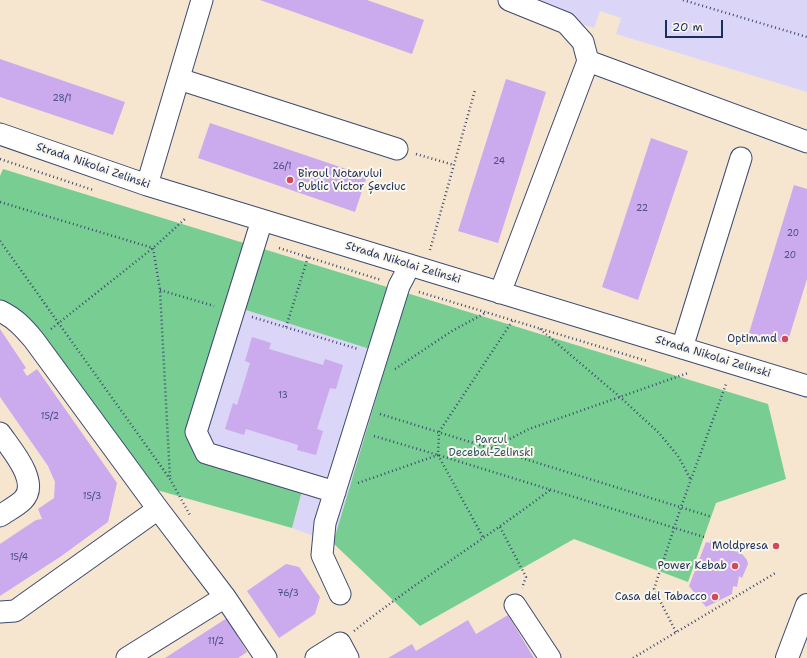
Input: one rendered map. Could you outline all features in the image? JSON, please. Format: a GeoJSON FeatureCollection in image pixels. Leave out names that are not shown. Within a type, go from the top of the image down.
{"type":"FeatureCollection","features":[{"type":"Feature","properties":{"kind":"main road"},"geometry":{"type":"LineString","coordinates":[[787,658],[807,605]]}},
{"type":"Feature","properties":{"kind":"street"},"geometry":{"type":"LineString","coordinates":[[147,185],[202,0]]}},
{"type":"Feature","properties":{"kind":"street"},"geometry":{"type":"LineString","coordinates":[[500,292],[588,61],[583,42],[566,23],[509,0]]}},
{"type":"Feature","properties":{"kind":"street"},"geometry":{"type":"LineString","coordinates":[[588,61],[807,142]]}},
{"type":"Feature","properties":{"kind":"street"},"geometry":{"type":"LineString","coordinates":[[179,79],[397,149]]}},
{"type":"Feature","properties":{"kind":"street","name":"Strada Nikolai Zelinski"},"geometry":{"type":"LineString","coordinates":[[1,138],[147,185],[807,386]]}},
{"type":"Feature","properties":{"kind":"street"},"geometry":{"type":"LineString","coordinates":[[682,348],[741,158]]}},
{"type":"Feature","properties":{"kind":"street"},"geometry":{"type":"LineString","coordinates":[[262,220],[196,432],[206,453],[334,492]]}},
{"type":"Feature","properties":{"kind":"street"},"geometry":{"type":"LineString","coordinates":[[340,594],[322,555],[325,522],[399,286],[410,265]]}},
{"type":"Feature","properties":{"kind":"street"},"geometry":{"type":"LineString","coordinates":[[0,311],[22,325],[34,340],[158,509],[226,597],[266,658]]}},
{"type":"Feature","properties":{"kind":"street"},"geometry":{"type":"LineString","coordinates":[[0,433],[24,468],[28,479],[28,490],[24,499],[0,516]]}},
{"type":"Feature","properties":{"kind":"street"},"geometry":{"type":"LineString","coordinates":[[0,612],[15,611],[158,509]]}},
{"type":"Feature","properties":{"kind":"street"},"geometry":{"type":"LineString","coordinates":[[127,658],[226,597]]}},
{"type":"Feature","properties":{"kind":"street"},"geometry":{"type":"LineString","coordinates":[[515,604],[550,658]]}},
{"type":"Feature","properties":{"kind":"street"},"geometry":{"type":"LineString","coordinates":[[316,658],[344,650]]}},
{"type":"Feature","properties":{"kind":"path"},"geometry":{"type":"LineString","coordinates":[[683,0],[807,37]]}},
{"type":"Feature","properties":{"kind":"path"},"geometry":{"type":"LineString","coordinates":[[429,254],[475,90]]}},
{"type":"Feature","properties":{"kind":"path"},"geometry":{"type":"LineString","coordinates":[[397,149],[454,165]]}},
{"type":"Feature","properties":{"kind":"path"},"geometry":{"type":"LineString","coordinates":[[0,202],[153,248]]}},
{"type":"Feature","properties":{"kind":"path"},"geometry":{"type":"LineString","coordinates":[[34,340],[60,324],[153,248],[185,219]]}},
{"type":"Feature","properties":{"kind":"path"},"geometry":{"type":"LineString","coordinates":[[0,241],[170,479],[195,524]]}},
{"type":"Feature","properties":{"kind":"path"},"geometry":{"type":"LineString","coordinates":[[153,248],[160,290],[170,479]]}},
{"type":"Feature","properties":{"kind":"path"},"geometry":{"type":"LineString","coordinates":[[286,327],[308,258]]}},
{"type":"Feature","properties":{"kind":"path"},"geometry":{"type":"LineString","coordinates":[[160,290],[378,355]]}},
{"type":"Feature","properties":{"kind":"path"},"geometry":{"type":"LineString","coordinates":[[394,370],[452,331],[487,312]]}},
{"type":"Feature","properties":{"kind":"path"},"geometry":{"type":"LineString","coordinates":[[484,539],[438,454],[439,432],[513,320]]}},
{"type":"Feature","properties":{"kind":"path"},"geometry":{"type":"LineString","coordinates":[[539,328],[620,397],[659,433],[678,456],[691,480]]}},
{"type":"Feature","properties":{"kind":"path"},"geometry":{"type":"LineString","coordinates":[[492,448],[529,429],[688,373]]}},
{"type":"Feature","properties":{"kind":"path"},"geometry":{"type":"LineString","coordinates":[[676,632],[654,589],[681,507],[726,384]]}},
{"type":"Feature","properties":{"kind":"path"},"geometry":{"type":"LineString","coordinates":[[361,408],[712,516]]}},
{"type":"Feature","properties":{"kind":"path"},"geometry":{"type":"LineString","coordinates":[[354,431],[438,454],[704,537]]}},
{"type":"Feature","properties":{"kind":"path"},"geometry":{"type":"LineString","coordinates":[[334,492],[438,454]]}},
{"type":"Feature","properties":{"kind":"path"},"geometry":{"type":"LineString","coordinates":[[344,650],[392,601],[484,539],[550,490]]}},
{"type":"Feature","properties":{"kind":"path"},"geometry":{"type":"LineString","coordinates":[[500,527],[526,577],[515,604]]}},
{"type":"Feature","properties":{"kind":"path"},"geometry":{"type":"LineString","coordinates":[[633,658],[777,572]]}},
{"type":"Feature","properties":{"kind":"shaded area"},"geometry":{"type":"Polygon","coordinates":[[[503,0],[807,0],[807,92],[616,34],[621,18],[600,11],[594,28],[503,0]]]}},
{"type":"Feature","properties":{"kind":"shaded area"},"geometry":{"type":"Polygon","coordinates":[[[230,305],[389,355],[333,543],[292,528],[302,492],[209,456],[193,424],[230,305]]]}},
{"type":"Feature","properties":{"kind":"green space","name":"Parcul Decebal-Zelinski"},"geometry":{"type":"Polygon","coordinates":[[[3,169],[768,404],[786,479],[716,503],[688,582],[574,539],[420,626],[333,543],[389,355],[230,305],[192,433],[302,491],[292,528],[146,487],[0,305],[0,176],[3,169]]]}},
{"type":"Feature","properties":{"kind":"building"},"geometry":{"type":"Polygon","coordinates":[[[260,0],[367,0],[424,20],[412,54],[260,0]]]}},
{"type":"Feature","properties":{"kind":"building"},"geometry":{"type":"Polygon","coordinates":[[[0,59],[125,102],[113,135],[0,97],[0,59]]]}},
{"type":"Feature","properties":{"kind":"building"},"geometry":{"type":"Polygon","coordinates":[[[506,79],[546,92],[498,243],[458,231],[506,79]]]}},
{"type":"Feature","properties":{"kind":"building"},"geometry":{"type":"Polygon","coordinates":[[[210,123],[367,176],[355,212],[198,158],[210,123]]]}},
{"type":"Feature","properties":{"kind":"building"},"geometry":{"type":"Polygon","coordinates":[[[651,138],[688,151],[638,300],[602,287],[651,138]]]}},
{"type":"Feature","properties":{"kind":"building"},"geometry":{"type":"Polygon","coordinates":[[[794,185],[807,189],[807,279],[787,344],[749,333],[794,185]]]}},
{"type":"Feature","properties":{"kind":"building"},"geometry":{"type":"Polygon","coordinates":[[[0,329],[26,368],[23,370],[27,376],[37,369],[117,483],[108,522],[60,557],[0,596],[0,544],[36,520],[42,519],[38,509],[54,498],[55,482],[48,466],[0,397],[0,329]]]}},
{"type":"Feature","properties":{"kind":"building"},"geometry":{"type":"Polygon","coordinates":[[[252,337],[271,343],[269,349],[323,365],[325,359],[343,365],[336,389],[330,388],[317,429],[323,431],[316,455],[297,450],[298,445],[246,429],[244,435],[225,429],[233,403],[237,405],[250,363],[245,361],[252,337]]]}},
{"type":"Feature","properties":{"kind":"building"},"geometry":{"type":"Polygon","coordinates":[[[710,540],[724,544],[724,548],[737,552],[738,549],[747,560],[748,564],[742,578],[739,576],[737,587],[733,586],[732,594],[706,607],[689,586],[706,542],[710,543],[710,540]]]}},
{"type":"Feature","properties":{"kind":"building"},"geometry":{"type":"Polygon","coordinates":[[[286,564],[299,567],[320,597],[315,614],[279,638],[247,591],[286,564]]]}},
{"type":"Feature","properties":{"kind":"building"},"geometry":{"type":"Polygon","coordinates":[[[508,615],[534,658],[388,658],[412,644],[416,651],[468,620],[476,634],[508,615]]]}},
{"type":"Feature","properties":{"kind":"building"},"geometry":{"type":"Polygon","coordinates":[[[227,618],[247,652],[238,658],[165,658],[227,618]]]}},
{"type":"Feature","properties":{"kind":"place","name":"Biroul Notarului Public Victor Șevciuc"},"geometry":{"type":"Point","coordinates":[290,180]}},
{"type":"Feature","properties":{"kind":"place","name":"Optim.md"},"geometry":{"type":"Point","coordinates":[785,339]}},
{"type":"Feature","properties":{"kind":"place","name":"Moldpresa"},"geometry":{"type":"Point","coordinates":[776,546]}},
{"type":"Feature","properties":{"kind":"place","name":"Power Kebab"},"geometry":{"type":"Point","coordinates":[735,566]}},
{"type":"Feature","properties":{"kind":"place","name":"Casa del Tabacco"},"geometry":{"type":"Point","coordinates":[715,597]}}]}
